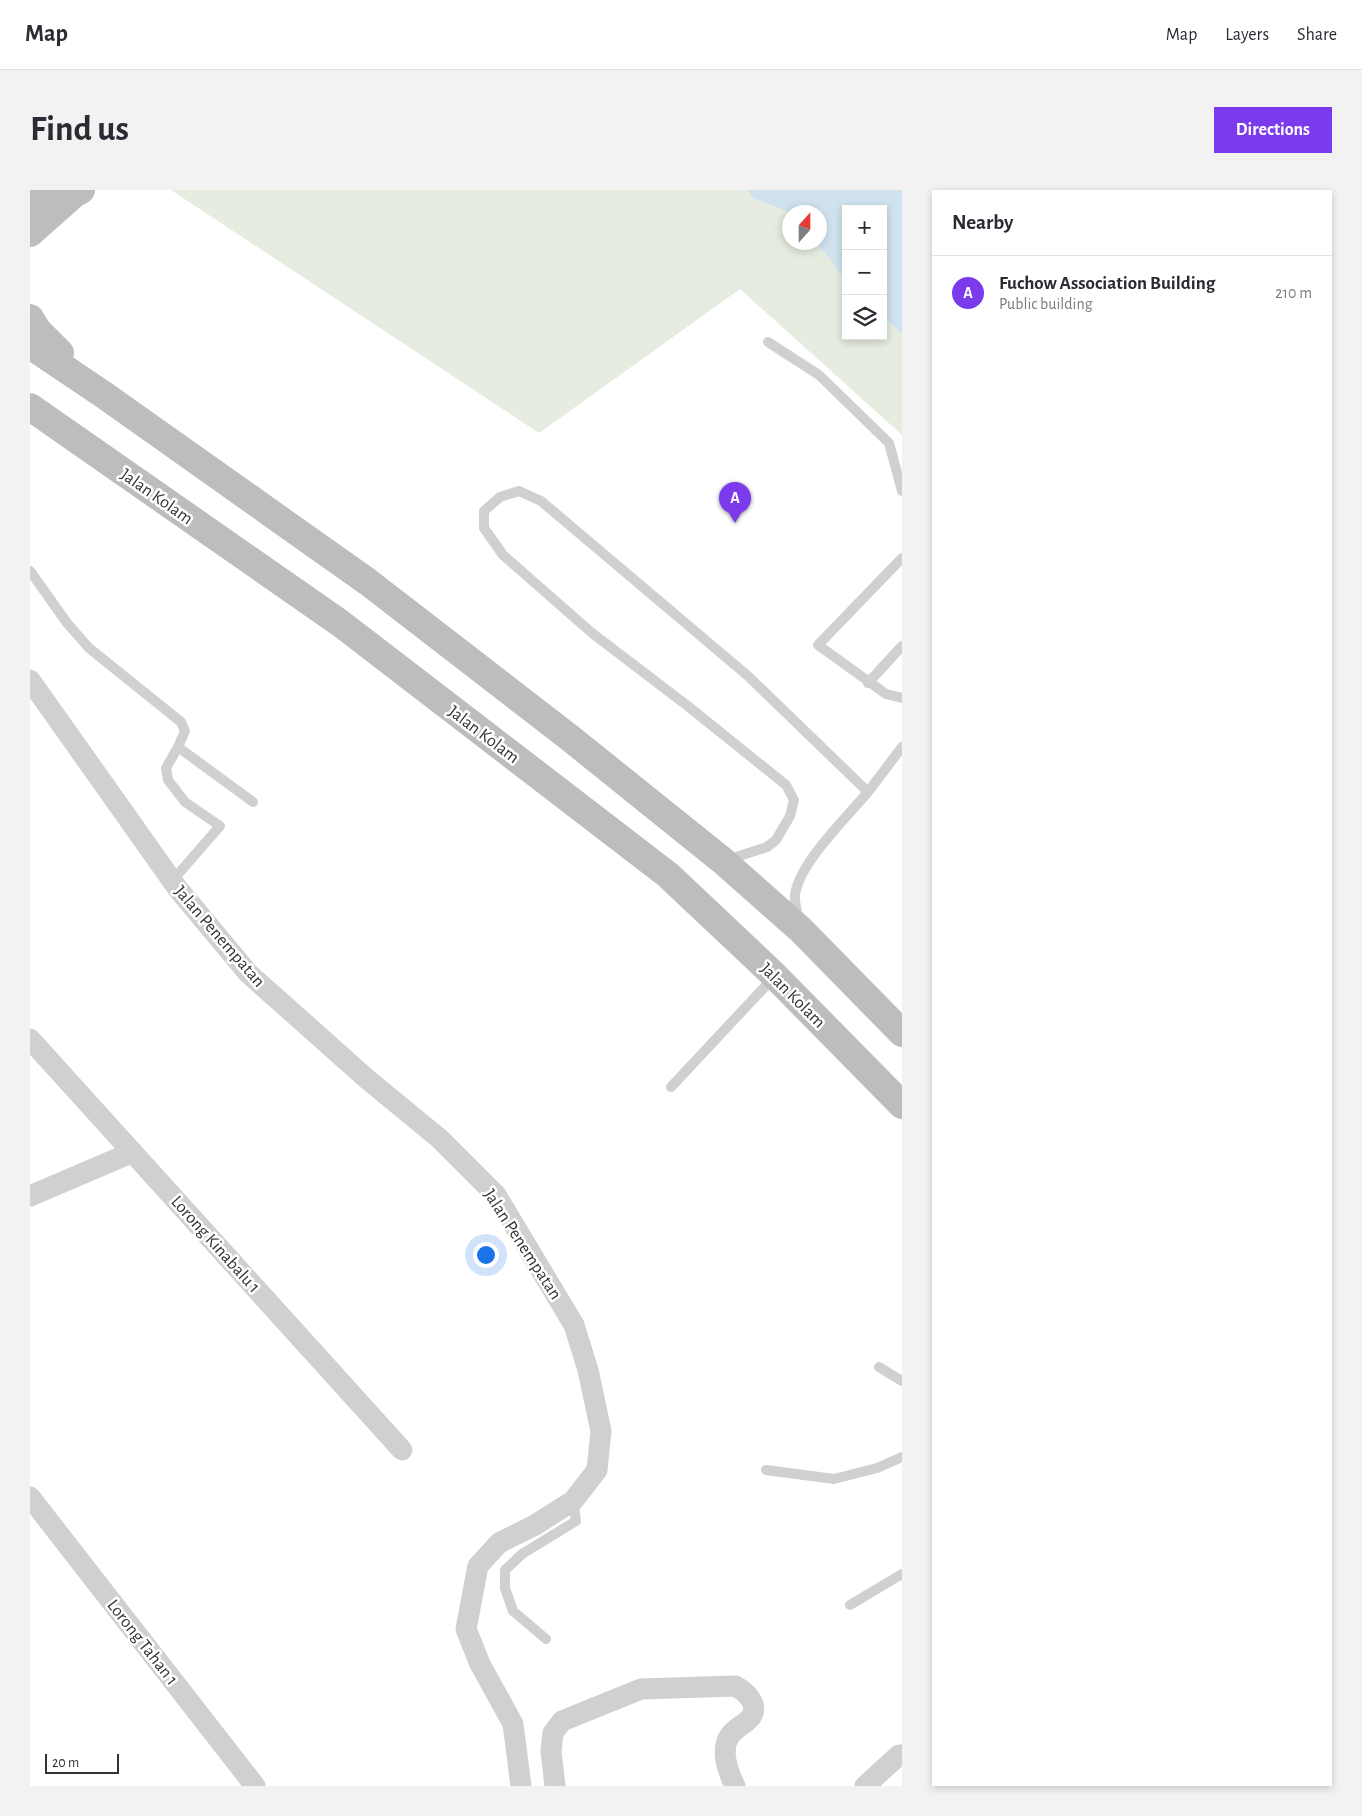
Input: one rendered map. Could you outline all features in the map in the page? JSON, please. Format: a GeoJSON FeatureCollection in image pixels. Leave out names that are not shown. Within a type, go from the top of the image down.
{"type":"FeatureCollection","features":[{"type":"Feature","properties":{"kind":"main road"},"geometry":{"type":"LineString","coordinates":[[30,201],[78,192]]}},
{"type":"Feature","properties":{"kind":"main road"},"geometry":{"type":"LineString","coordinates":[[30,233],[78,192]]}},
{"type":"Feature","properties":{"kind":"main road"},"geometry":{"type":"LineString","coordinates":[[30,318],[38,331],[104,395]]}},
{"type":"Feature","properties":{"kind":"main road"},"geometry":{"type":"LineString","coordinates":[[30,345],[104,395],[368,582],[570,738],[723,861],[800,930],[902,1033]]}},
{"type":"Feature","properties":{"kind":"main road","name":"Jalan Kolam"},"geometry":{"type":"LineString","coordinates":[[30,407],[355,635],[668,874],[775,976],[902,1105]]}},
{"type":"Feature","properties":{"kind":"street","name":"Jalan Penempatan"},"geometry":{"type":"LineString","coordinates":[[30,680],[173,880],[248,973],[367,1079],[440,1139],[496,1195],[574,1325],[588,1370],[602,1432],[597,1470],[572,1501],[535,1525],[499,1543],[478,1566],[471,1592],[466,1628],[480,1664],[513,1724],[521,1786]]}},
{"type":"Feature","properties":{"kind":"street","name":"Lorong Kinabalu 1"},"geometry":{"type":"LineString","coordinates":[[30,1039],[402,1450]]}},
{"type":"Feature","properties":{"kind":"street"},"geometry":{"type":"LineString","coordinates":[[30,1196],[132,1152]]}},
{"type":"Feature","properties":{"kind":"street","name":"Lorong Tahan 1"},"geometry":{"type":"LineString","coordinates":[[30,1497],[255,1786]]}},
{"type":"Feature","properties":{"kind":"street"},"geometry":{"type":"LineString","coordinates":[[554,1786],[551,1751],[553,1732],[562,1721],[641,1689],[726,1686],[735,1686],[742,1690],[752,1701],[753,1709],[751,1716],[733,1732],[727,1742],[725,1751],[731,1777],[736,1786]]}},
{"type":"Feature","properties":{"kind":"street"},"geometry":{"type":"LineString","coordinates":[[865,1786],[899,1755],[902,1755]]}},
{"type":"Feature","properties":{"kind":"street"},"geometry":{"type":"LineString","coordinates":[[886,1786],[902,1767]]}},
{"type":"Feature","properties":{"kind":"lane"},"geometry":{"type":"LineString","coordinates":[[768,342],[819,374],[889,443],[902,491]]}},
{"type":"Feature","properties":{"kind":"lane"},"geometry":{"type":"LineString","coordinates":[[723,861],[767,847],[776,840],[790,816],[794,800],[786,785],[689,706],[592,633],[503,555],[484,528],[484,512],[500,497],[519,490],[541,501],[748,676],[868,792]]}},
{"type":"Feature","properties":{"kind":"lane"},"geometry":{"type":"LineString","coordinates":[[902,558],[818,645],[886,694],[902,698]]}},
{"type":"Feature","properties":{"kind":"lane"},"geometry":{"type":"LineString","coordinates":[[30,571],[89,648],[181,722],[185,731],[166,768],[168,780],[185,802],[220,826],[173,880]]}},
{"type":"Feature","properties":{"kind":"lane"},"geometry":{"type":"LineString","coordinates":[[868,682],[902,646]]}},
{"type":"Feature","properties":{"kind":"lane"},"geometry":{"type":"LineString","coordinates":[[178,747],[253,802]]}},
{"type":"Feature","properties":{"kind":"lane"},"geometry":{"type":"LineString","coordinates":[[800,930],[795,896],[800,878],[815,854],[868,792],[902,747]]}},
{"type":"Feature","properties":{"kind":"lane"},"geometry":{"type":"LineString","coordinates":[[671,1087],[775,976]]}},
{"type":"Feature","properties":{"kind":"lane"},"geometry":{"type":"LineString","coordinates":[[879,1367],[902,1381]]}},
{"type":"Feature","properties":{"kind":"lane"},"geometry":{"type":"LineString","coordinates":[[766,1470],[834,1479],[876,1468],[902,1457]]}},
{"type":"Feature","properties":{"kind":"lane"},"geometry":{"type":"LineString","coordinates":[[546,1639],[512,1610],[506,1588],[505,1570],[522,1554],[576,1521],[572,1501]]}},
{"type":"Feature","properties":{"kind":"lane"},"geometry":{"type":"LineString","coordinates":[[850,1605],[902,1574]]}},
{"type":"Feature","properties":{"kind":"shaded area"},"geometry":{"type":"Polygon","coordinates":[[[171,190],[902,190],[902,435],[740,289],[539,433],[171,190]]]}},
{"type":"Feature","properties":{"kind":"water"},"geometry":{"type":"Polygon","coordinates":[[[748,190],[902,190],[902,333],[887,320],[887,205],[842,205],[842,275],[822,250],[827,250],[827,205],[782,205],[782,209],[753,198],[748,190]]]}},
{"type":"Feature","properties":{"kind":"place","name":"Fuchow Association Building"},"geometry":{"type":"Point","coordinates":[735,523]}}]}
